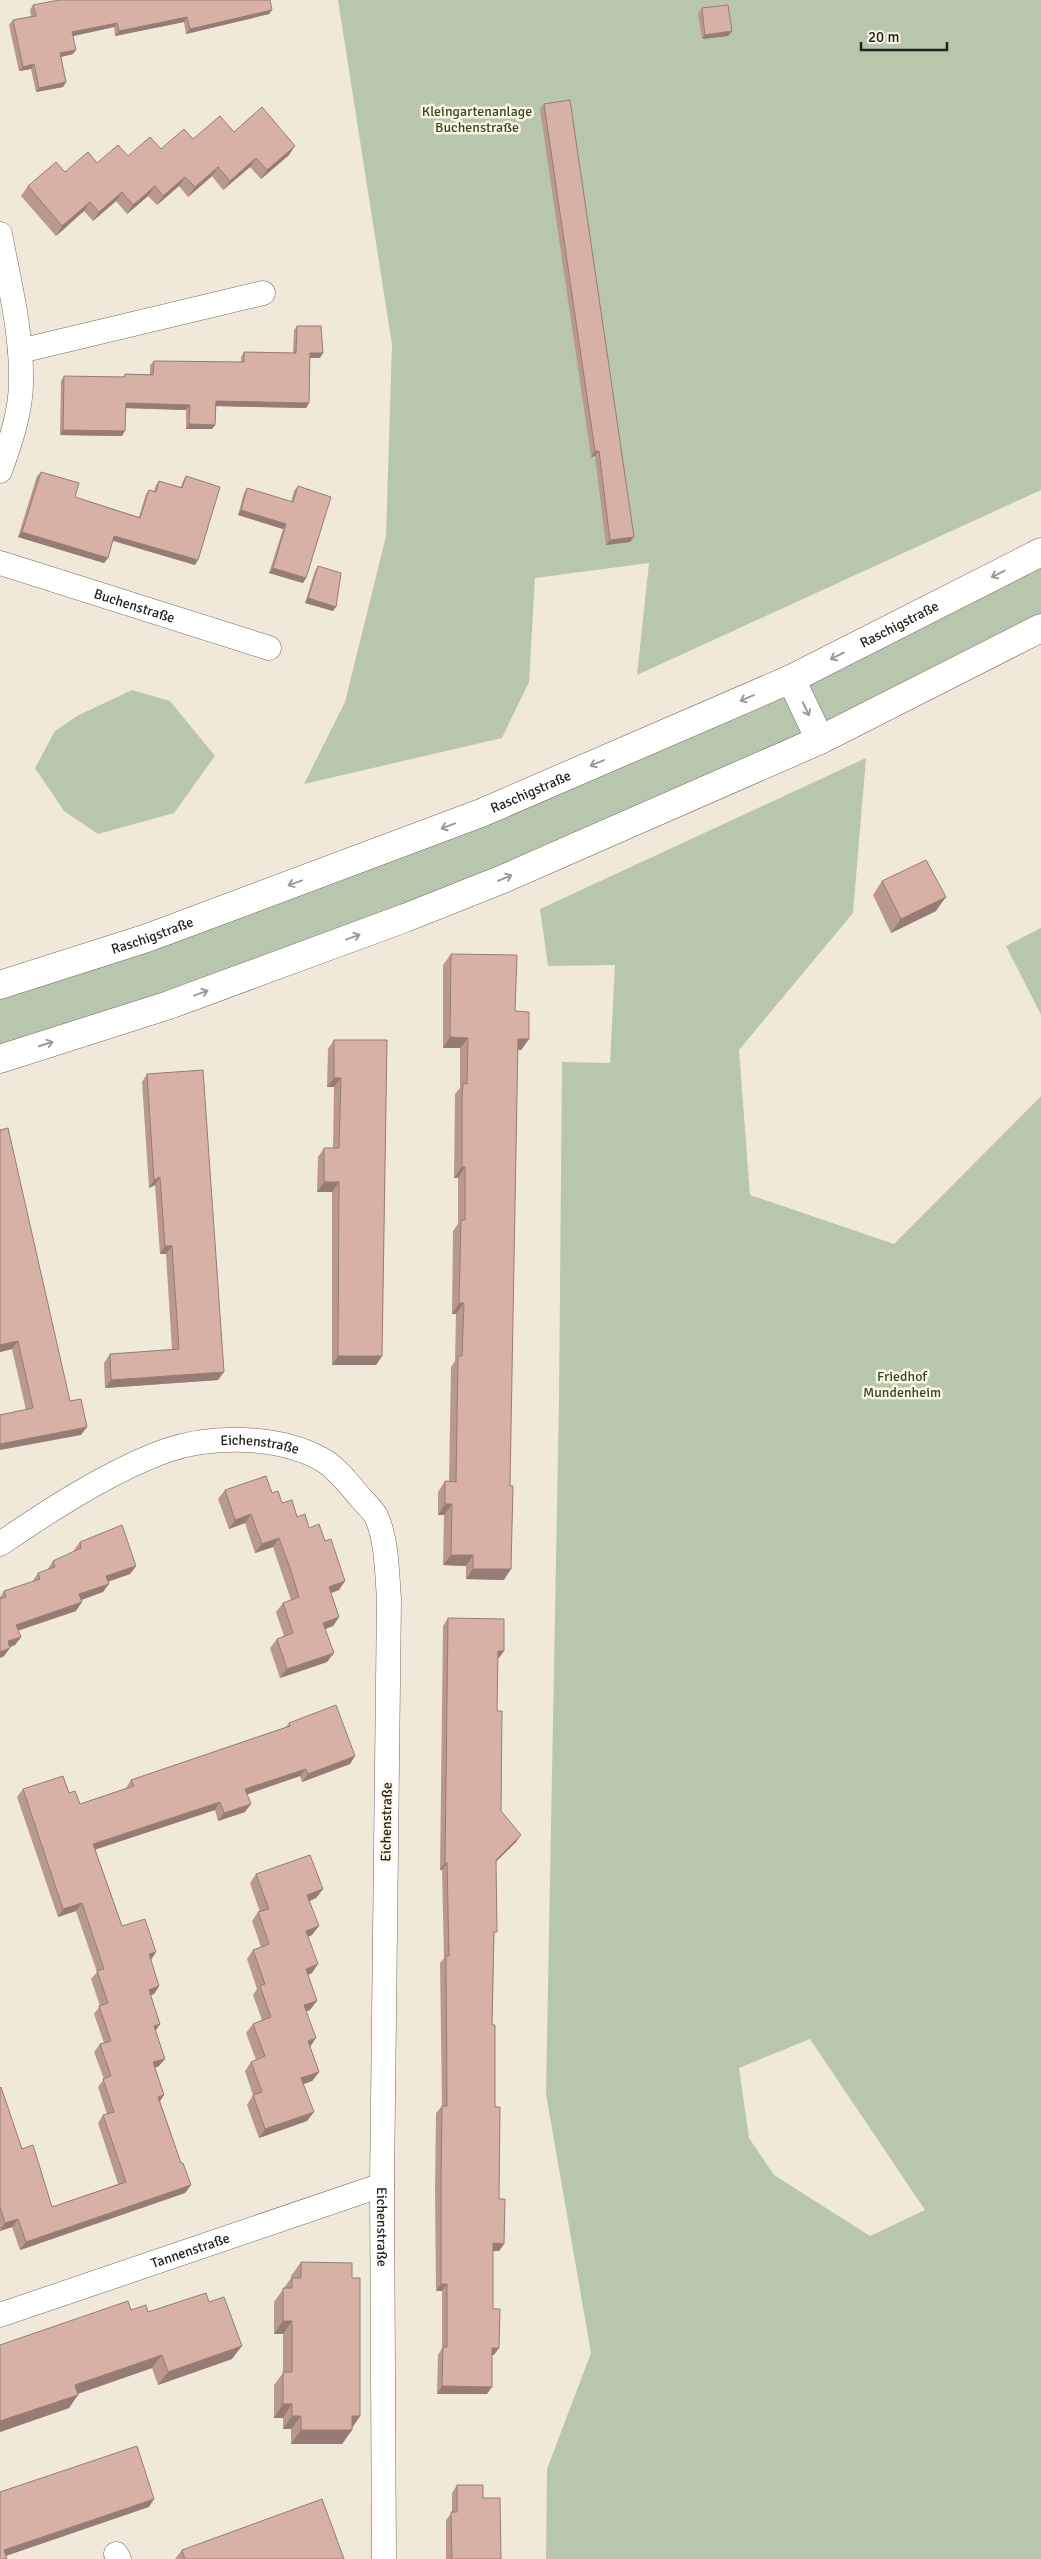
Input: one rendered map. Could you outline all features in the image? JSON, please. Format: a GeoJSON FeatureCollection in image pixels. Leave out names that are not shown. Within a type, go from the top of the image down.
{"type":"FeatureCollection","features":[{"type":"Feature","properties":{"kind":"street"},"geometry":{"type":"LineString","coordinates":[[0,234],[20,351],[21,384],[16,414],[0,471]]}},
{"type":"Feature","properties":{"kind":"street"},"geometry":{"type":"LineString","coordinates":[[20,351],[263,293]]}},
{"type":"Feature","properties":{"kind":"street","name":"Raschigstraße"},"geometry":{"type":"LineString","coordinates":[[0,986],[147,938],[481,813],[791,679],[1041,552]]}},
{"type":"Feature","properties":{"kind":"street","name":"Buchenstraße"},"geometry":{"type":"LineString","coordinates":[[0,563],[269,648]]}},
{"type":"Feature","properties":{"kind":"street"},"geometry":{"type":"LineString","coordinates":[[0,1059],[169,1004],[405,918],[512,875],[820,740],[1041,628]]}},
{"type":"Feature","properties":{"kind":"street"},"geometry":{"type":"LineString","coordinates":[[791,679],[820,740]]}},
{"type":"Feature","properties":{"kind":"street","name":"Eichenstraße"},"geometry":{"type":"LineString","coordinates":[[0,1544],[95,1484],[166,1451],[200,1443],[246,1439],[282,1445],[322,1459],[349,1484],[376,1516],[385,1553],[389,1599],[382,2186],[384,2559]]}},
{"type":"Feature","properties":{"kind":"street","name":"Tannenstraße"},"geometry":{"type":"LineString","coordinates":[[0,2315],[382,2186]]}},
{"type":"Feature","properties":{"kind":"green space","name":"Kleingartenanlage Buchenstraße"},"geometry":{"type":"Polygon","coordinates":[[[338,0],[1041,0],[1041,490],[637,675],[649,563],[535,578],[529,682],[502,738],[304,784],[345,702],[386,536],[392,345],[338,0]]]}},
{"type":"Feature","properties":{"kind":"green space"},"geometry":{"type":"Polygon","coordinates":[[[1041,552],[1041,628],[503,879],[0,1059],[0,986],[380,852],[1041,552]]]}},
{"type":"Feature","properties":{"kind":"green space"},"geometry":{"type":"Polygon","coordinates":[[[132,690],[170,701],[215,756],[174,813],[98,834],[64,811],[35,768],[55,731],[77,716],[132,690]]]}},
{"type":"Feature","properties":{"kind":"green space","name":"Friedhof Mundenheim"},"geometry":{"type":"Polygon","coordinates":[[[866,758],[853,913],[739,1050],[750,1195],[894,1244],[1041,1096],[1041,2559],[546,2559],[547,2469],[591,2353],[546,2094],[559,1401],[562,1062],[610,1063],[615,965],[548,966],[540,909],[866,758]],[[810,2039],[739,2068],[749,2138],[774,2175],[870,2236],[925,2210],[810,2039]]]}},
{"type":"Feature","properties":{"kind":"green space"},"geometry":{"type":"Polygon","coordinates":[[[1041,928],[1041,1015],[1006,946],[1041,928]]]}},
{"type":"Feature","properties":{"kind":"building"},"geometry":{"type":"Polygon","coordinates":[[[59,0],[270,0],[272,10],[190,29],[187,17],[119,31],[117,23],[72,32],[76,50],[60,53],[66,82],[39,88],[34,64],[23,67],[13,20],[36,16],[33,5],[59,0]]]}},
{"type":"Feature","properties":{"kind":"building"},"geometry":{"type":"Polygon","coordinates":[[[728,5],[732,31],[705,35],[702,8],[728,5]]]}},
{"type":"Feature","properties":{"kind":"building"},"geometry":{"type":"Polygon","coordinates":[[[570,100],[634,537],[610,540],[599,451],[595,451],[544,104],[570,100]]]}},
{"type":"Feature","properties":{"kind":"building"},"geometry":{"type":"Polygon","coordinates":[[[262,107],[295,146],[267,170],[256,158],[230,181],[218,167],[195,187],[185,177],[163,196],[155,186],[133,205],[122,192],[99,212],[90,202],[62,226],[28,186],[56,162],[65,172],[88,152],[97,163],[118,145],[128,156],[150,137],[161,149],[184,129],[193,139],[220,116],[234,132],[262,107]]]}},
{"type":"Feature","properties":{"kind":"building"},"geometry":{"type":"Polygon","coordinates":[[[297,326],[321,326],[323,353],[310,353],[309,403],[216,401],[215,425],[189,424],[190,405],[126,403],[125,431],[63,430],[64,376],[125,377],[125,374],[153,375],[154,361],[244,362],[244,352],[296,353],[297,326]]]}},
{"type":"Feature","properties":{"kind":"building"},"geometry":{"type":"Polygon","coordinates":[[[41,472],[79,483],[75,497],[140,518],[149,490],[156,492],[159,481],[182,488],[186,476],[220,487],[198,560],[114,536],[108,558],[22,532],[41,472]]]}},
{"type":"Feature","properties":{"kind":"building"},"geometry":{"type":"Polygon","coordinates":[[[298,486],[331,497],[306,578],[273,568],[286,524],[241,510],[247,488],[293,502],[298,486]]]}},
{"type":"Feature","properties":{"kind":"building"},"geometry":{"type":"Polygon","coordinates":[[[318,566],[341,573],[336,607],[308,598],[318,566]]]}},
{"type":"Feature","properties":{"kind":"building"},"geometry":{"type":"Polygon","coordinates":[[[926,860],[946,897],[901,919],[882,881],[926,860]]]}},
{"type":"Feature","properties":{"kind":"building"},"geometry":{"type":"Polygon","coordinates":[[[451,954],[517,955],[515,1011],[529,1012],[529,1039],[518,1039],[510,1486],[513,1486],[511,1569],[473,1569],[473,1555],[451,1555],[452,1504],[445,1504],[445,1481],[456,1482],[458,1356],[462,1356],[464,1303],[459,1303],[461,1220],[465,1220],[465,1167],[462,1167],[462,1098],[463,1083],[467,1084],[468,1038],[450,1037],[451,954]]]}},
{"type":"Feature","properties":{"kind":"building"},"geometry":{"type":"Polygon","coordinates":[[[334,1040],[387,1040],[382,1356],[338,1356],[339,1182],[324,1182],[324,1148],[339,1148],[341,1078],[334,1078],[334,1040]]]}},
{"type":"Feature","properties":{"kind":"building"},"geometry":{"type":"Polygon","coordinates":[[[203,1070],[224,1372],[111,1380],[110,1354],[179,1349],[172,1246],[165,1246],[160,1177],[154,1180],[147,1074],[203,1070]]]}},
{"type":"Feature","properties":{"kind":"building"},"geometry":{"type":"Polygon","coordinates":[[[8,1128],[70,1401],[81,1399],[87,1427],[0,1444],[0,1415],[33,1408],[18,1341],[0,1345],[0,1130],[8,1128]]]}},
{"type":"Feature","properties":{"kind":"building"},"geometry":{"type":"Polygon","coordinates":[[[266,1476],[272,1493],[278,1491],[282,1503],[292,1500],[297,1517],[305,1514],[309,1528],[319,1524],[325,1541],[331,1539],[345,1581],[329,1587],[339,1617],[323,1623],[334,1653],[287,1669],[277,1639],[293,1633],[283,1603],[299,1597],[290,1568],[279,1538],[262,1544],[251,1514],[235,1520],[225,1490],[266,1476]]]}},
{"type":"Feature","properties":{"kind":"building"},"geometry":{"type":"Polygon","coordinates":[[[122,1525],[136,1566],[106,1576],[109,1584],[79,1594],[82,1602],[16,1625],[21,1637],[8,1641],[10,1648],[0,1652],[0,1599],[6,1597],[4,1591],[40,1579],[38,1573],[55,1567],[53,1561],[81,1548],[80,1542],[122,1525]]]}},
{"type":"Feature","properties":{"kind":"building"},"geometry":{"type":"Polygon","coordinates":[[[448,1618],[504,1619],[504,1651],[498,1651],[497,1711],[502,1711],[501,1811],[521,1835],[496,1860],[497,1932],[494,1932],[492,2025],[495,2025],[495,2107],[500,2107],[499,2199],[505,2199],[504,2244],[493,2243],[493,2309],[500,2309],[499,2348],[492,2348],[492,2387],[442,2386],[443,2347],[447,2347],[447,2284],[441,2284],[441,2183],[442,2106],[447,2106],[446,1956],[449,1956],[447,1863],[445,1863],[448,1618]]]}},
{"type":"Feature","properties":{"kind":"building"},"geometry":{"type":"Polygon","coordinates":[[[336,1705],[355,1756],[308,1774],[306,1769],[245,1789],[251,1804],[224,1813],[220,1802],[93,1844],[122,1926],[145,1919],[156,1952],[149,1954],[159,1986],[149,1990],[160,2024],[154,2026],[165,2059],[153,2062],[164,2095],[158,2097],[181,2163],[183,2163],[191,2185],[26,2242],[18,2219],[5,2223],[0,2207],[1,2087],[22,2149],[33,2145],[52,2207],[126,2182],[103,2115],[114,2112],[103,2079],[111,2076],[100,2044],[111,2041],[99,2006],[108,2003],[97,1971],[104,1969],[82,1903],[63,1909],[23,1789],[63,1776],[69,1793],[75,1791],[80,1804],[134,1786],[131,1780],[290,1726],[289,1723],[336,1705]]]}},
{"type":"Feature","properties":{"kind":"building"},"geometry":{"type":"Polygon","coordinates":[[[310,1855],[323,1889],[307,1895],[319,1926],[306,1931],[318,1964],[306,1969],[317,2001],[304,2005],[316,2038],[308,2041],[319,2072],[301,2078],[314,2112],[265,2129],[253,2095],[262,2092],[251,2062],[265,2056],[253,2024],[271,2017],[260,1986],[265,1984],[253,1950],[269,1944],[258,1912],[269,1909],[256,1874],[310,1855]]]}},
{"type":"Feature","properties":{"kind":"building"},"geometry":{"type":"Polygon","coordinates":[[[301,2262],[352,2263],[352,2278],[360,2278],[360,2416],[352,2416],[352,2430],[301,2430],[301,2416],[292,2416],[292,2404],[283,2404],[283,2372],[292,2372],[292,2321],[283,2321],[283,2288],[292,2288],[292,2278],[301,2278],[301,2262]]]}},
{"type":"Feature","properties":{"kind":"building"},"geometry":{"type":"Polygon","coordinates":[[[206,2293],[209,2302],[224,2297],[242,2346],[168,2372],[162,2355],[75,2385],[78,2395],[0,2421],[0,2345],[128,2301],[131,2310],[146,2305],[148,2312],[206,2293]]]}},
{"type":"Feature","properties":{"kind":"building"},"geometry":{"type":"Polygon","coordinates":[[[137,2446],[154,2499],[4,2550],[7,2559],[0,2559],[0,2492],[137,2446]]]}},
{"type":"Feature","properties":{"kind":"building"},"geometry":{"type":"Polygon","coordinates":[[[457,2485],[483,2485],[483,2498],[500,2498],[501,2559],[452,2559],[451,2512],[457,2512],[457,2485]]]}},
{"type":"Feature","properties":{"kind":"building"},"geometry":{"type":"Polygon","coordinates":[[[322,2499],[344,2559],[185,2559],[182,2550],[322,2499]]]}}]}
